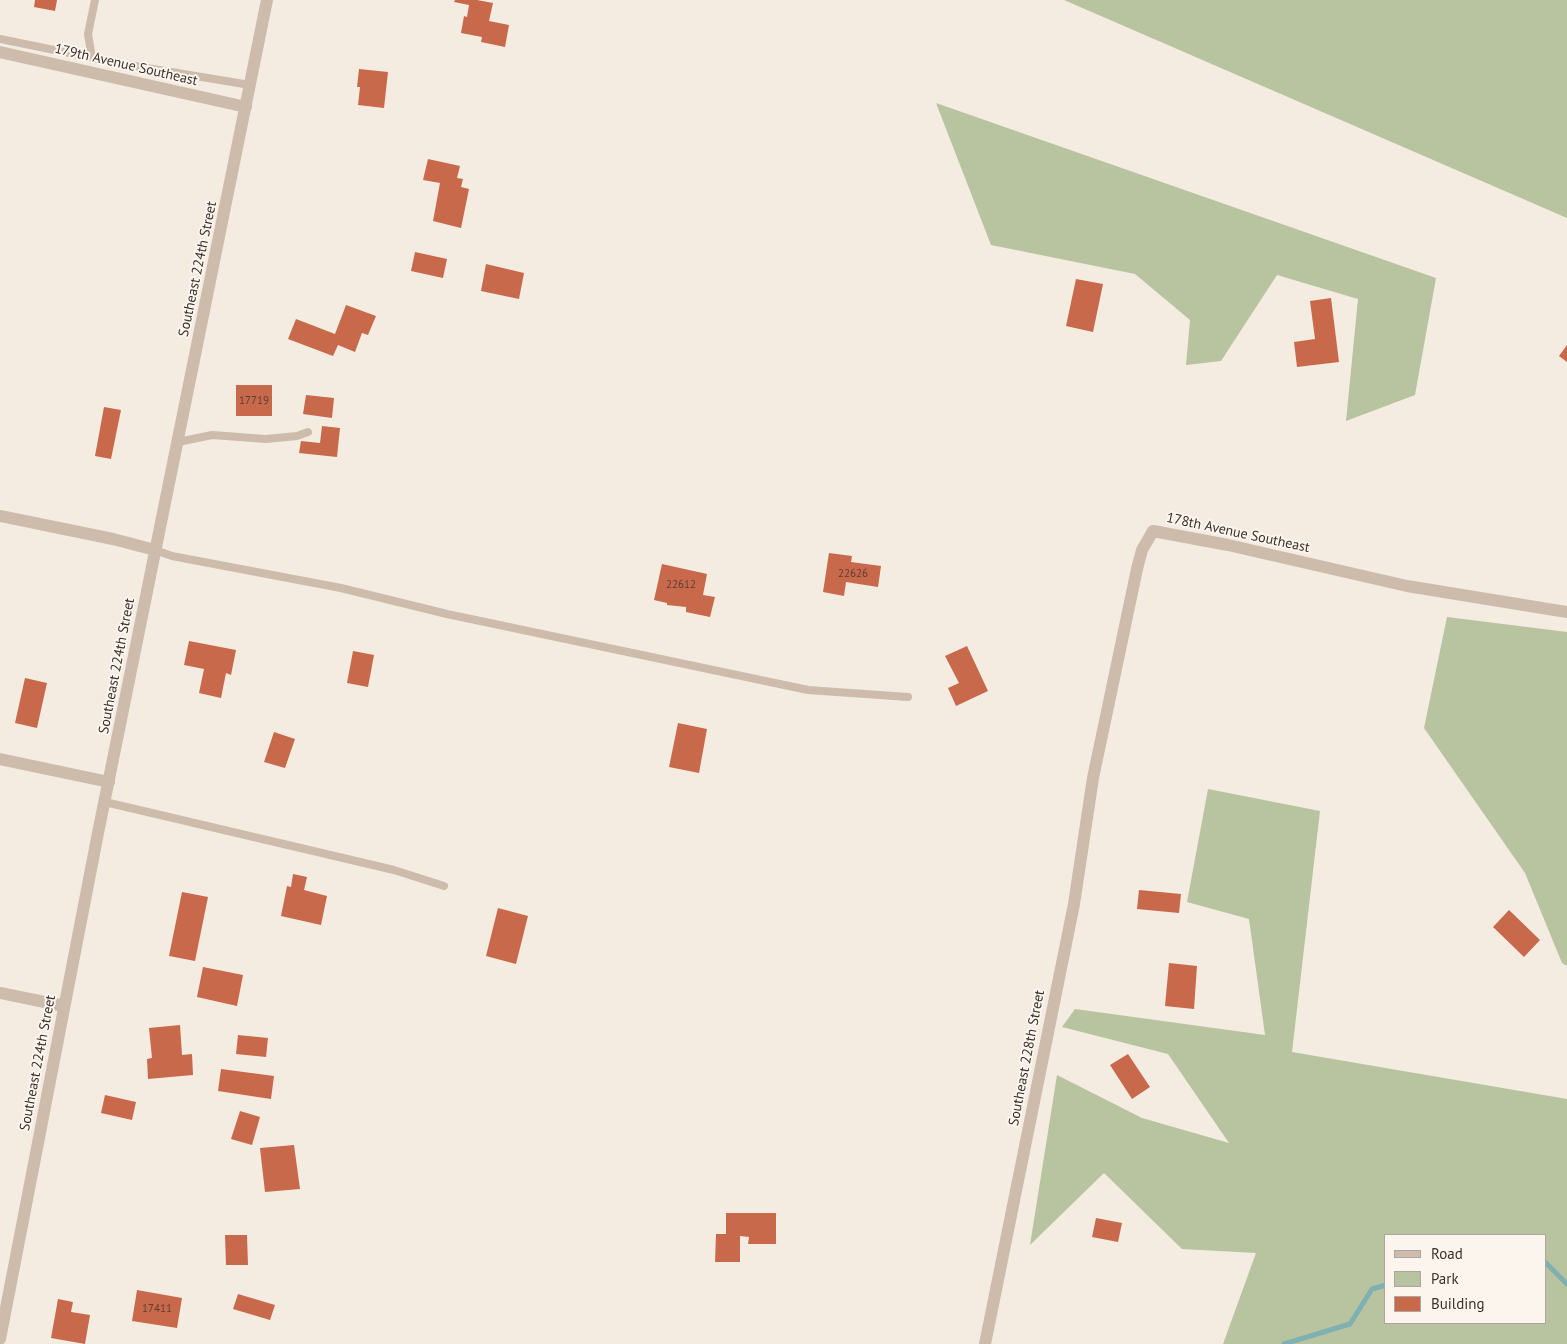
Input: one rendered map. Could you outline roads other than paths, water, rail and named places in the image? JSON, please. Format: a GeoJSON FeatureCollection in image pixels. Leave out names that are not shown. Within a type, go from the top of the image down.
{"type":"FeatureCollection","features":[{"type":"Feature","properties":{"kind":"street","name":"Southeast 224th Street"},"geometry":{"type":"LineString","coordinates":[[0,1339],[64,1006],[267,0]]}},
{"type":"Feature","properties":{"kind":"street","name":"179th Avenue Southeast"},"geometry":{"type":"LineString","coordinates":[[0,52],[246,107]]}},
{"type":"Feature","properties":{"kind":"street"},"geometry":{"type":"LineString","coordinates":[[0,516],[113,539],[156,550]]}},
{"type":"Feature","properties":{"kind":"street","name":"178th Avenue Southeast"},"geometry":{"type":"LineString","coordinates":[[1093,778],[1137,569],[1142,550],[1153,531],[1228,545],[1407,586],[1567,612]]}},
{"type":"Feature","properties":{"kind":"street"},"geometry":{"type":"LineString","coordinates":[[0,759],[109,782]]}},
{"type":"Feature","properties":{"kind":"street","name":"Southeast 228th Street"},"geometry":{"type":"LineString","coordinates":[[985,1344],[1074,904],[1093,778]]}},
{"type":"Feature","properties":{"kind":"street"},"geometry":{"type":"LineString","coordinates":[[0,993],[64,1006]]}},
{"type":"Feature","properties":{"kind":"lane"},"geometry":{"type":"LineString","coordinates":[[92,58],[88,34],[95,0]]}},
{"type":"Feature","properties":{"kind":"lane"},"geometry":{"type":"LineString","coordinates":[[0,39],[92,58],[250,85]]}},
{"type":"Feature","properties":{"kind":"lane"},"geometry":{"type":"LineString","coordinates":[[178,442],[212,435],[266,439],[297,436],[308,432]]}},
{"type":"Feature","properties":{"kind":"lane"},"geometry":{"type":"LineString","coordinates":[[156,550],[172,556],[341,588],[456,616],[808,690],[908,697]]}},
{"type":"Feature","properties":{"kind":"lane"},"geometry":{"type":"LineString","coordinates":[[105,802],[394,870],[444,886]]}},
{"type":"Feature","properties":{"kind":"waterway"},"geometry":{"type":"LineString","coordinates":[[1547,1264],[1567,1284]]}},
{"type":"Feature","properties":{"kind":"waterway"},"geometry":{"type":"LineString","coordinates":[[1284,1344],[1350,1324],[1372,1289],[1384,1286]]}}]}
